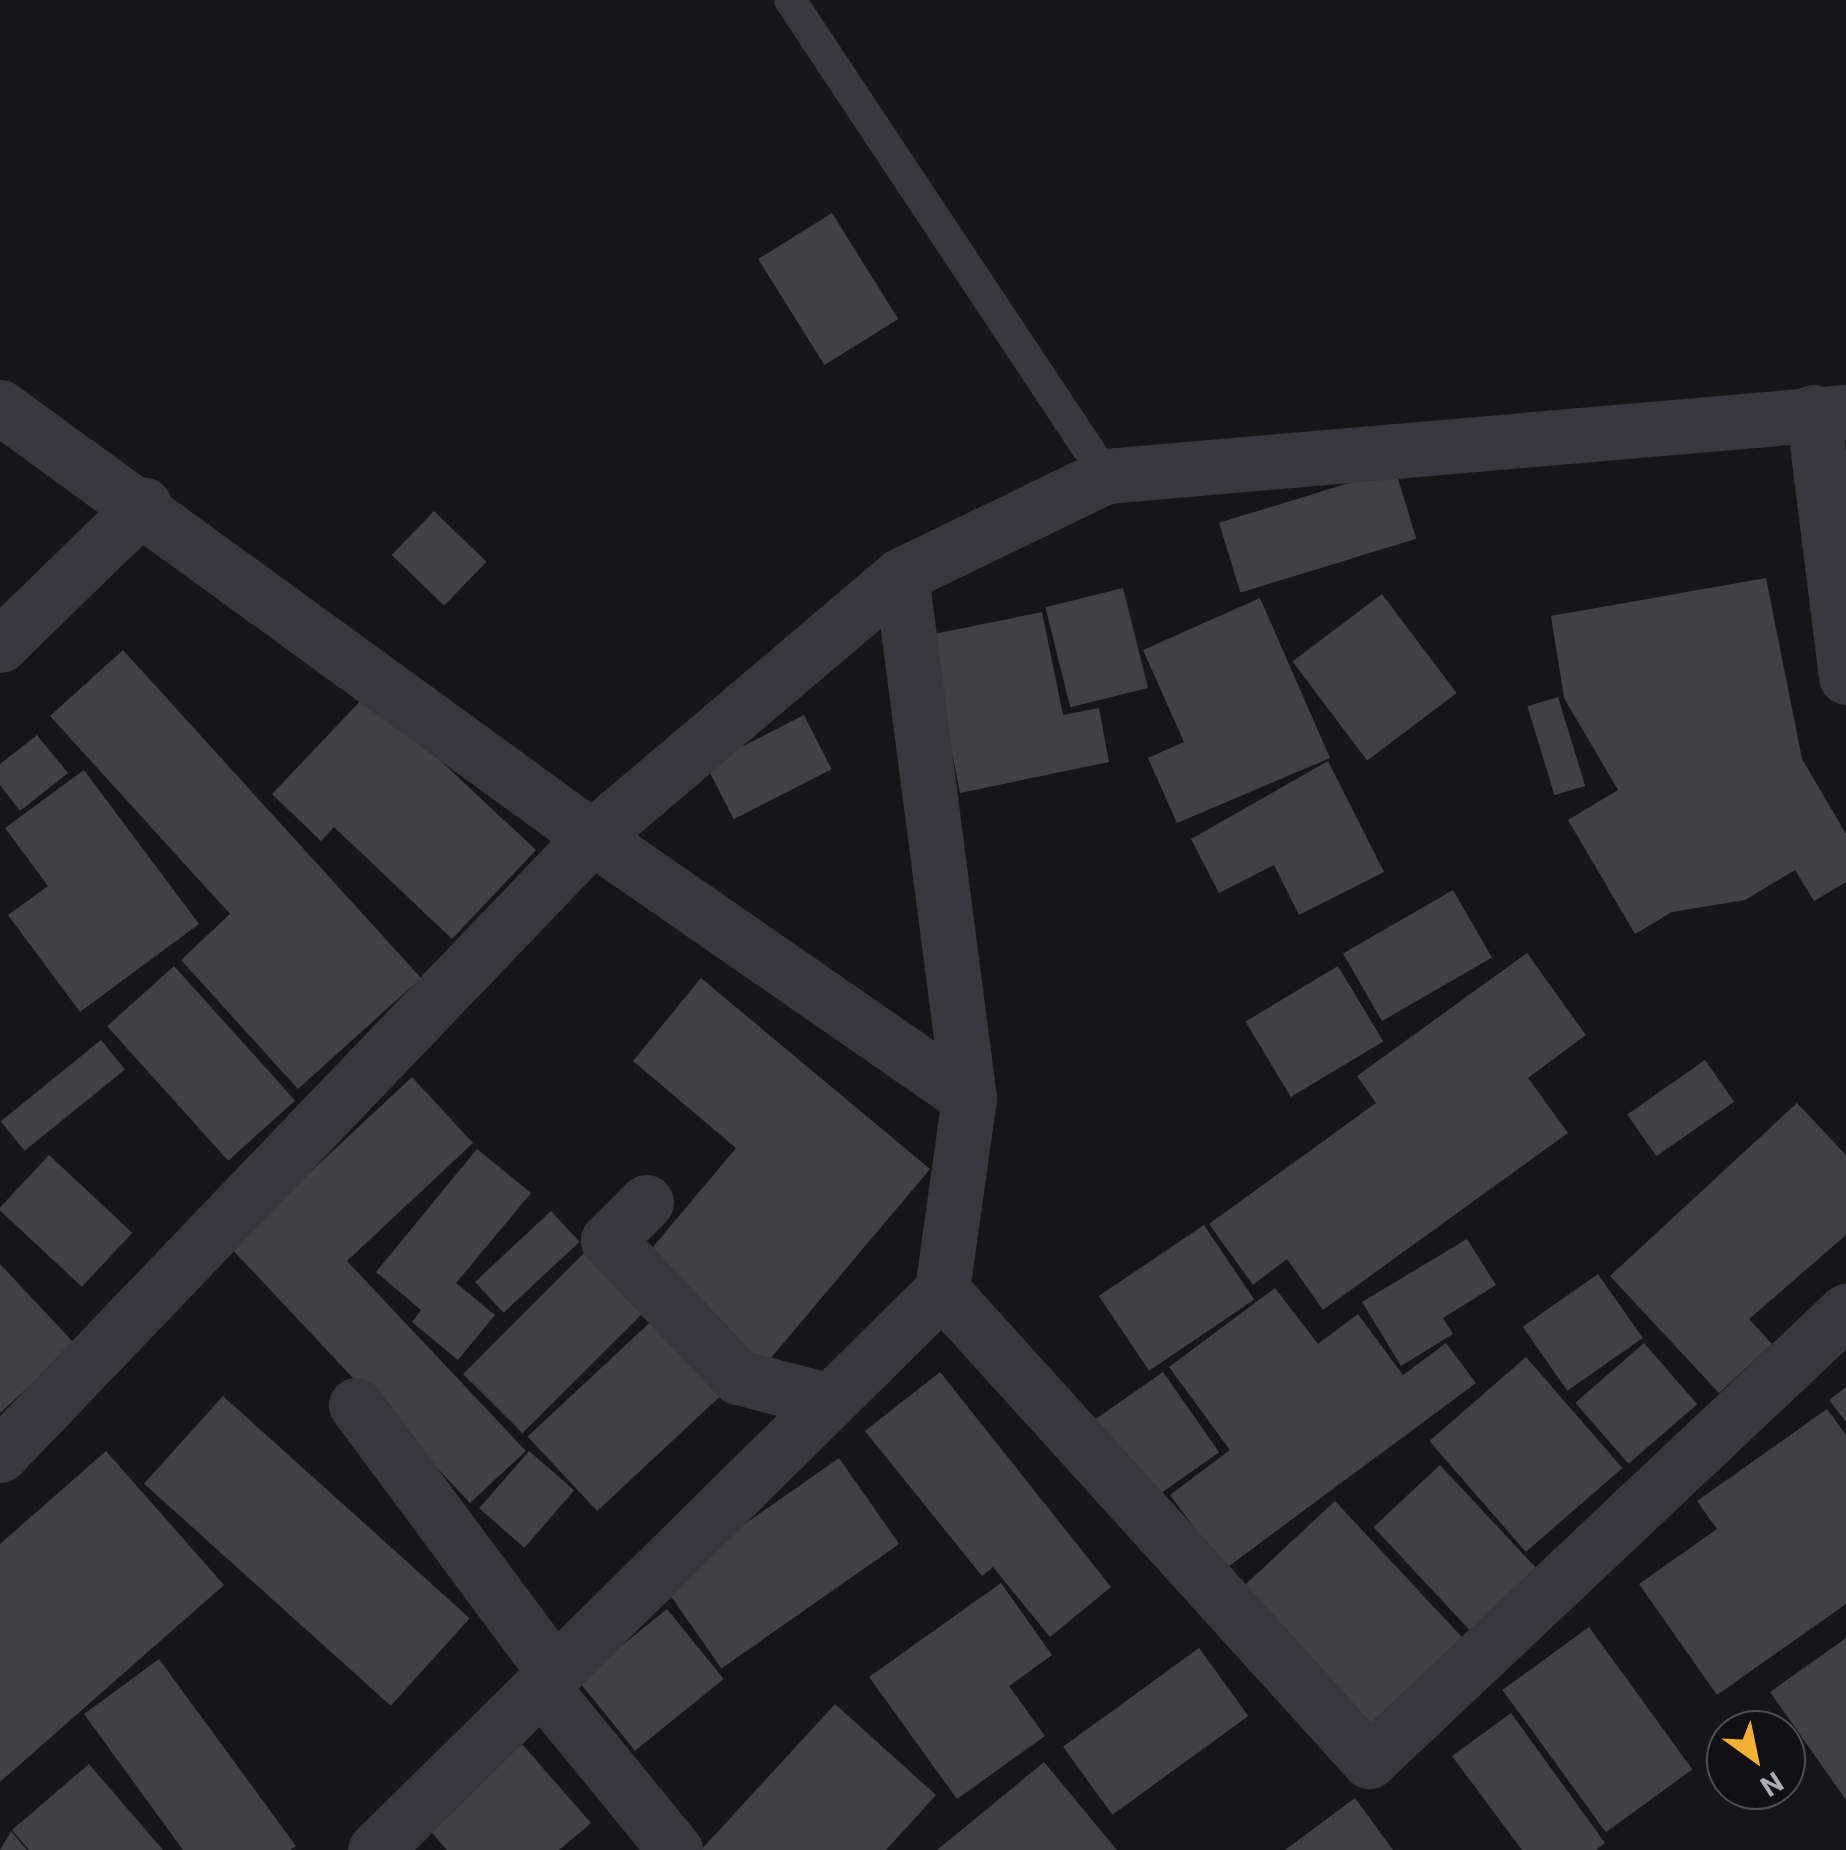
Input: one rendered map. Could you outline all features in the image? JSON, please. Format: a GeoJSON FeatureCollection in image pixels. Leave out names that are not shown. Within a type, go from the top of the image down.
{"type":"FeatureCollection","features":[{"type":"Feature","properties":{"kind":"street"},"geometry":{"type":"LineString","coordinates":[[0,407],[144,506],[592,838],[969,1098]]}},
{"type":"Feature","properties":{"kind":"street"},"geometry":{"type":"LineString","coordinates":[[0,1455],[592,838],[901,575],[1106,476],[1830,412],[1846,677]]}},
{"type":"Feature","properties":{"kind":"street"},"geometry":{"type":"LineString","coordinates":[[0,645],[144,506]]}},
{"type":"Feature","properties":{"kind":"street"},"geometry":{"type":"LineString","coordinates":[[375,1850],[942,1290],[969,1098],[901,575]]}},
{"type":"Feature","properties":{"kind":"street"},"geometry":{"type":"LineString","coordinates":[[646,1202],[608,1240],[738,1378],[830,1401]]}},
{"type":"Feature","properties":{"kind":"street"},"geometry":{"type":"LineString","coordinates":[[942,1290],[1369,1761],[1846,1311]]}},
{"type":"Feature","properties":{"kind":"street"},"geometry":{"type":"LineString","coordinates":[[356,1405],[548,1680],[674,1850]]}},
{"type":"Feature","properties":{"kind":"lane"},"geometry":{"type":"LineString","coordinates":[[790,0],[1106,476]]}},
{"type":"Feature","properties":{"kind":"building"},"geometry":{"type":"Polygon","coordinates":[[[832,213],[898,319],[824,365],[758,259],[832,213]]]}},
{"type":"Feature","properties":{"kind":"building"},"geometry":{"type":"Polygon","coordinates":[[[1395,469],[1416,539],[1240,593],[1219,523],[1395,469]]]}},
{"type":"Feature","properties":{"kind":"building"},"geometry":{"type":"Polygon","coordinates":[[[434,511],[487,562],[444,606],[392,555],[434,511]]]}},
{"type":"Feature","properties":{"kind":"building"},"geometry":{"type":"Polygon","coordinates":[[[1766,578],[1802,759],[1846,834],[1846,882],[1814,901],[1795,870],[1745,900],[1672,912],[1635,934],[1568,820],[1618,790],[1564,698],[1551,616],[1766,578]]]}},
{"type":"Feature","properties":{"kind":"building"},"geometry":{"type":"Polygon","coordinates":[[[1123,588],[1148,688],[1070,707],[1045,607],[1123,588]]]}},
{"type":"Feature","properties":{"kind":"building"},"geometry":{"type":"Polygon","coordinates":[[[1382,594],[1457,693],[1367,760],[1293,661],[1382,594]]]}},
{"type":"Feature","properties":{"kind":"building"},"geometry":{"type":"Polygon","coordinates":[[[1260,598],[1330,758],[1177,823],[1148,758],[1184,742],[1143,650],[1260,598]]]}},
{"type":"Feature","properties":{"kind":"building"},"geometry":{"type":"Polygon","coordinates":[[[1042,612],[1063,715],[1099,708],[1109,762],[960,793],[929,635],[1042,612]]]}},
{"type":"Feature","properties":{"kind":"building"},"geometry":{"type":"Polygon","coordinates":[[[123,650],[421,978],[298,1089],[181,960],[230,914],[50,716],[123,650]]]}},
{"type":"Feature","properties":{"kind":"building"},"geometry":{"type":"Polygon","coordinates":[[[368,693],[536,850],[452,939],[334,827],[321,841],[272,794],[368,693]]]}},
{"type":"Feature","properties":{"kind":"building"},"geometry":{"type":"Polygon","coordinates":[[[1558,697],[1585,786],[1555,795],[1527,706],[1558,697]]]}},
{"type":"Feature","properties":{"kind":"building"},"geometry":{"type":"Polygon","coordinates":[[[804,715],[832,769],[734,819],[706,765],[804,715]]]}},
{"type":"Feature","properties":{"kind":"building"},"geometry":{"type":"Polygon","coordinates":[[[37,735],[68,773],[20,811],[0,785],[0,764],[37,735]]]}},
{"type":"Feature","properties":{"kind":"building"},"geometry":{"type":"Polygon","coordinates":[[[1328,761],[1384,872],[1299,915],[1274,865],[1219,893],[1191,839],[1328,761]]]}},
{"type":"Feature","properties":{"kind":"building"},"geometry":{"type":"Polygon","coordinates":[[[84,770],[199,924],[80,1012],[8,915],[48,886],[5,828],[84,770]]]}},
{"type":"Feature","properties":{"kind":"building"},"geometry":{"type":"Polygon","coordinates":[[[1453,890],[1492,958],[1382,1021],[1343,953],[1453,890]]]}},
{"type":"Feature","properties":{"kind":"building"},"geometry":{"type":"Polygon","coordinates":[[[1527,953],[1586,1035],[1528,1078],[1568,1133],[1323,1310],[1287,1259],[1253,1285],[1209,1224],[1376,1103],[1357,1076],[1527,953]]]}},
{"type":"Feature","properties":{"kind":"building"},"geometry":{"type":"Polygon","coordinates":[[[174,966],[295,1101],[228,1161],[107,1026],[174,966]]]}},
{"type":"Feature","properties":{"kind":"building"},"geometry":{"type":"Polygon","coordinates":[[[1338,966],[1383,1041],[1291,1097],[1245,1022],[1338,966]]]}},
{"type":"Feature","properties":{"kind":"building"},"geometry":{"type":"Polygon","coordinates":[[[701,978],[930,1169],[760,1371],[637,1266],[736,1148],[633,1061],[701,978]]]}},
{"type":"Feature","properties":{"kind":"building"},"geometry":{"type":"Polygon","coordinates":[[[101,1040],[125,1070],[25,1151],[1,1121],[101,1040]]]}},
{"type":"Feature","properties":{"kind":"building"},"geometry":{"type":"Polygon","coordinates":[[[1705,1060],[1734,1102],[1656,1156],[1627,1114],[1705,1060]]]}},
{"type":"Feature","properties":{"kind":"building"},"geometry":{"type":"Polygon","coordinates":[[[412,1077],[473,1143],[347,1261],[526,1451],[470,1503],[230,1247],[412,1077]]]}},
{"type":"Feature","properties":{"kind":"building"},"geometry":{"type":"Polygon","coordinates":[[[1797,1103],[1846,1155],[1846,1235],[1749,1319],[1772,1344],[1719,1393],[1610,1276],[1797,1103]]]}},
{"type":"Feature","properties":{"kind":"building"},"geometry":{"type":"Polygon","coordinates":[[[477,1149],[531,1193],[456,1283],[495,1315],[458,1360],[412,1322],[421,1310],[376,1272],[477,1149]]]}},
{"type":"Feature","properties":{"kind":"building"},"geometry":{"type":"Polygon","coordinates":[[[49,1155],[132,1233],[82,1287],[0,1210],[49,1155]]]}},
{"type":"Feature","properties":{"kind":"building"},"geometry":{"type":"Polygon","coordinates":[[[551,1211],[580,1242],[504,1313],[475,1282],[551,1211]]]}},
{"type":"Feature","properties":{"kind":"building"},"geometry":{"type":"Polygon","coordinates":[[[1204,1225],[1254,1300],[1149,1371],[1099,1296],[1204,1225]]]}},
{"type":"Feature","properties":{"kind":"building"},"geometry":{"type":"Polygon","coordinates":[[[1467,1239],[1496,1285],[1443,1318],[1453,1334],[1401,1366],[1362,1302],[1467,1239]]]}},
{"type":"Feature","properties":{"kind":"building"},"geometry":{"type":"Polygon","coordinates":[[[596,1241],[655,1300],[522,1433],[463,1374],[596,1241]]]}},
{"type":"Feature","properties":{"kind":"building"},"geometry":{"type":"Polygon","coordinates":[[[0,1264],[75,1344],[0,1413],[0,1264]]]}},
{"type":"Feature","properties":{"kind":"building"},"geometry":{"type":"Polygon","coordinates":[[[1598,1274],[1643,1338],[1567,1391],[1523,1327],[1598,1274]]]}},
{"type":"Feature","properties":{"kind":"building"},"geometry":{"type":"Polygon","coordinates":[[[1275,1288],[1318,1344],[1358,1314],[1403,1375],[1446,1343],[1476,1383],[1225,1569],[1170,1495],[1230,1450],[1169,1367],[1275,1288]]]}},
{"type":"Feature","properties":{"kind":"building"},"geometry":{"type":"Polygon","coordinates":[[[660,1313],[730,1388],[597,1511],[528,1436],[660,1313]]]}},
{"type":"Feature","properties":{"kind":"building"},"geometry":{"type":"Polygon","coordinates":[[[1644,1343],[1697,1404],[1628,1464],[1575,1403],[1644,1343]]]}},
{"type":"Feature","properties":{"kind":"building"},"geometry":{"type":"Polygon","coordinates":[[[1526,1357],[1622,1468],[1526,1552],[1429,1441],[1526,1357]]]}},
{"type":"Feature","properties":{"kind":"building"},"geometry":{"type":"Polygon","coordinates":[[[940,1372],[1111,1587],[1050,1637],[993,1567],[982,1576],[865,1431],[940,1372]]]}},
{"type":"Feature","properties":{"kind":"building"},"geometry":{"type":"Polygon","coordinates":[[[1163,1372],[1219,1452],[1145,1504],[1089,1424],[1163,1372]]]}},
{"type":"Feature","properties":{"kind":"building"},"geometry":{"type":"Polygon","coordinates":[[[1846,1387],[1846,1422],[1829,1400],[1846,1387]]]}},
{"type":"Feature","properties":{"kind":"building"},"geometry":{"type":"Polygon","coordinates":[[[223,1396],[470,1618],[391,1706],[144,1484],[223,1396]]]}},
{"type":"Feature","properties":{"kind":"building"},"geometry":{"type":"Polygon","coordinates":[[[1827,1409],[1846,1435],[1846,1604],[1717,1695],[1639,1584],[1717,1529],[1697,1501],[1827,1409]]]}},
{"type":"Feature","properties":{"kind":"building"},"geometry":{"type":"Polygon","coordinates":[[[106,1451],[224,1585],[0,1782],[0,1544],[106,1451]]]}},
{"type":"Feature","properties":{"kind":"building"},"geometry":{"type":"Polygon","coordinates":[[[529,1451],[574,1490],[524,1548],[479,1508],[529,1451]]]}},
{"type":"Feature","properties":{"kind":"building"},"geometry":{"type":"Polygon","coordinates":[[[839,1458],[899,1544],[721,1668],[661,1582],[839,1458]]]}},
{"type":"Feature","properties":{"kind":"building"},"geometry":{"type":"Polygon","coordinates":[[[1440,1465],[1542,1574],[1475,1636],[1373,1527],[1440,1465]]]}},
{"type":"Feature","properties":{"kind":"building"},"geometry":{"type":"Polygon","coordinates":[[[1335,1501],[1464,1639],[1367,1729],[1238,1591],[1335,1501]]]}},
{"type":"Feature","properties":{"kind":"building"},"geometry":{"type":"Polygon","coordinates":[[[1001,1583],[1052,1655],[1009,1686],[1045,1736],[957,1799],[869,1677],[1001,1583]]]}},
{"type":"Feature","properties":{"kind":"building"},"geometry":{"type":"Polygon","coordinates":[[[667,1609],[724,1679],[635,1751],[578,1681],[667,1609]]]}},
{"type":"Feature","properties":{"kind":"building"},"geometry":{"type":"Polygon","coordinates":[[[1589,1627],[1692,1769],[1606,1832],[1502,1690],[1589,1627]]]}},
{"type":"Feature","properties":{"kind":"building"},"geometry":{"type":"Polygon","coordinates":[[[1846,1638],[1846,1800],[1806,1743],[1806,1710],[1783,1710],[1770,1692],[1846,1638]]]}},
{"type":"Feature","properties":{"kind":"building"},"geometry":{"type":"Polygon","coordinates":[[[1199,1648],[1248,1716],[1112,1815],[1063,1747],[1199,1648]]]}},
{"type":"Feature","properties":{"kind":"building"},"geometry":{"type":"Polygon","coordinates":[[[159,1659],[296,1846],[290,1850],[183,1850],[84,1714],[159,1659]]]}},
{"type":"Feature","properties":{"kind":"building"},"geometry":{"type":"Polygon","coordinates":[[[835,1704],[936,1795],[886,1850],[701,1850],[835,1704]]]}},
{"type":"Feature","properties":{"kind":"building"},"geometry":{"type":"Polygon","coordinates":[[[1511,1713],[1605,1843],[1596,1850],[1522,1850],[1452,1756],[1511,1713]]]}},
{"type":"Feature","properties":{"kind":"building"},"geometry":{"type":"Polygon","coordinates":[[[522,1744],[591,1823],[559,1850],[447,1850],[427,1827],[522,1744]]]}},
{"type":"Feature","properties":{"kind":"building"},"geometry":{"type":"Polygon","coordinates":[[[1044,1762],[1117,1850],[937,1850],[1044,1762]]]}},
{"type":"Feature","properties":{"kind":"building"},"geometry":{"type":"Polygon","coordinates":[[[89,1764],[163,1850],[29,1850],[12,1830],[89,1764]]]}},
{"type":"Feature","properties":{"kind":"building"},"geometry":{"type":"Polygon","coordinates":[[[1355,1798],[1393,1850],[1285,1850],[1355,1798]]]}},
{"type":"Feature","properties":{"kind":"building"},"geometry":{"type":"Polygon","coordinates":[[[11,1831],[27,1850],[0,1850],[11,1831]]]}}]}
